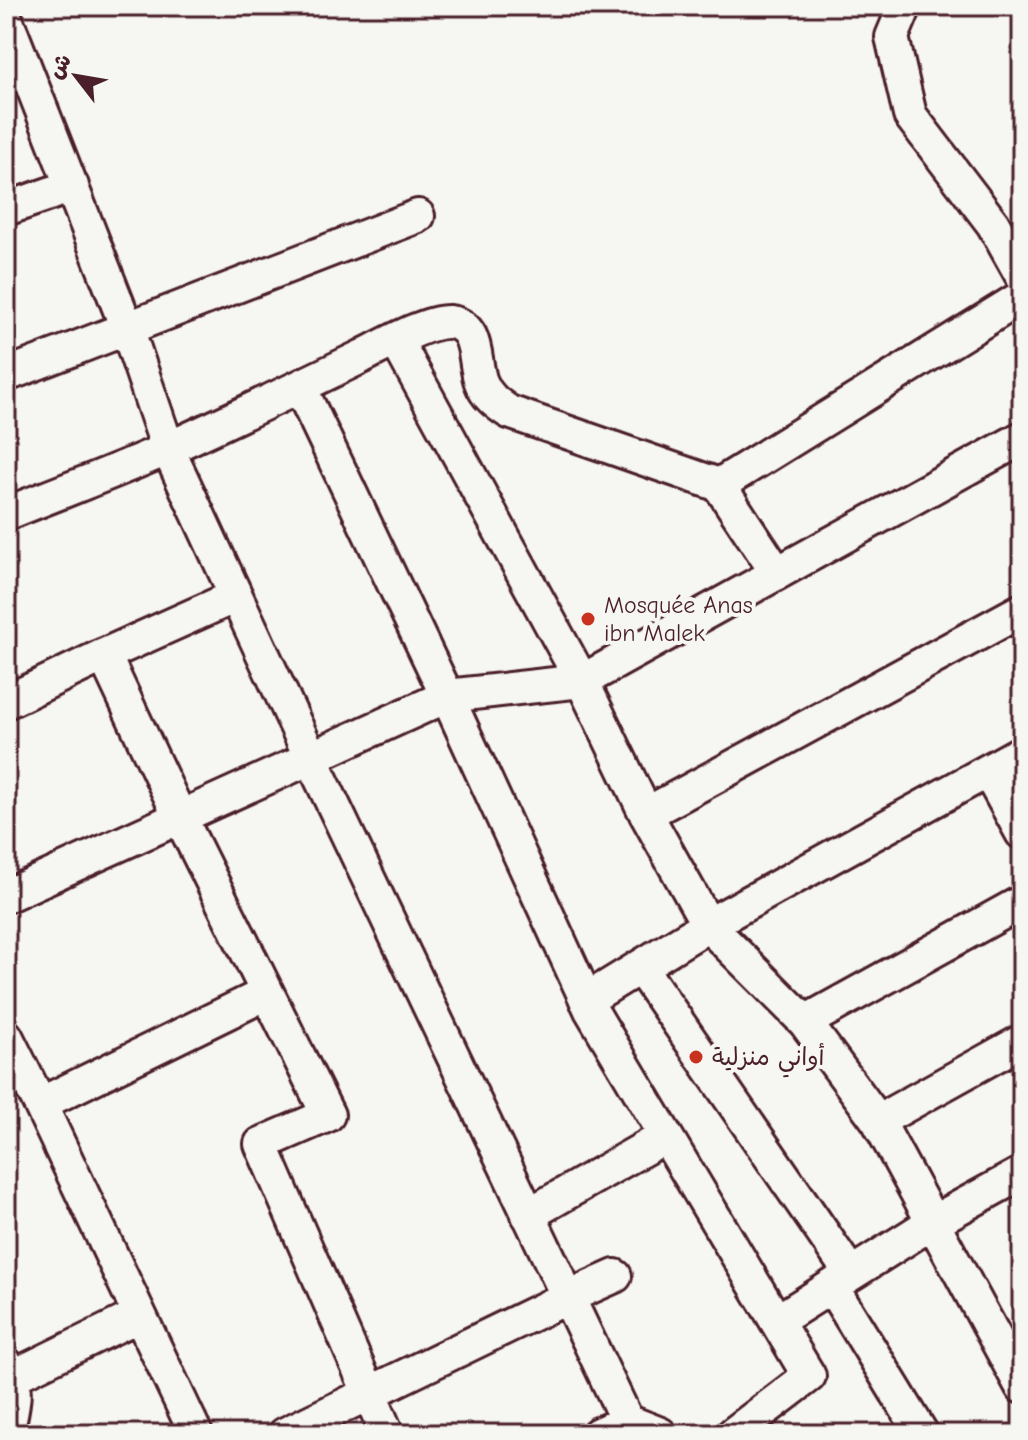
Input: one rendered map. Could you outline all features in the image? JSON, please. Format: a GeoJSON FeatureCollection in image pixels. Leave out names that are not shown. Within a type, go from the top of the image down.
{"type":"FeatureCollection","features":[{"type":"Feature","properties":{"kind":"street"},"geometry":{"type":"LineString","coordinates":[[903,11],[892,37],[910,115],[993,224],[1022,276]]}},
{"type":"Feature","properties":{"kind":"street"},"geometry":{"type":"LineString","coordinates":[[9,35],[127,328],[168,449],[311,758],[568,1297],[612,1428],[660,1434]]}},
{"type":"Feature","properties":{"kind":"street"},"geometry":{"type":"LineString","coordinates":[[6,209],[72,186]]}},
{"type":"Feature","properties":{"kind":"street"},"geometry":{"type":"LineString","coordinates":[[6,375],[418,216]]}},
{"type":"Feature","properties":{"kind":"street"},"geometry":{"type":"LineString","coordinates":[[719,485],[1022,297]]}},
{"type":"Feature","properties":{"kind":"street"},"geometry":{"type":"LineString","coordinates":[[6,514],[168,449],[433,324],[452,322],[466,330],[474,342],[479,379],[495,403],[509,412],[719,485],[777,573]]}},
{"type":"Feature","properties":{"kind":"street"},"geometry":{"type":"LineString","coordinates":[[396,340],[582,681],[646,814],[708,925],[805,1022],[878,1121],[1022,1387]]}},
{"type":"Feature","properties":{"kind":"street"},"geometry":{"type":"LineString","coordinates":[[300,387],[447,696],[586,1000],[809,1376],[733,1434]]}},
{"type":"Feature","properties":{"kind":"street"},"geometry":{"type":"LineString","coordinates":[[6,896],[447,696],[582,681],[1022,438]]}},
{"type":"Feature","properties":{"kind":"street"},"geometry":{"type":"LineString","coordinates":[[6,702],[236,596]]}},
{"type":"Feature","properties":{"kind":"street"},"geometry":{"type":"LineString","coordinates":[[646,814],[1022,610]]}},
{"type":"Feature","properties":{"kind":"street"},"geometry":{"type":"LineString","coordinates":[[104,655],[180,817],[328,1115],[261,1144],[387,1434]]}},
{"type":"Feature","properties":{"kind":"street"},"geometry":{"type":"LineString","coordinates":[[586,1000],[708,925],[1022,752]]}},
{"type":"Feature","properties":{"kind":"street"},"geometry":{"type":"LineString","coordinates":[[988,771],[1022,833]]}},
{"type":"Feature","properties":{"kind":"street"},"geometry":{"type":"LineString","coordinates":[[805,1022],[1022,902]]}},
{"type":"Feature","properties":{"kind":"street"},"geometry":{"type":"LineString","coordinates":[[640,967],[841,1281],[922,1434]]}},
{"type":"Feature","properties":{"kind":"street"},"geometry":{"type":"LineString","coordinates":[[40,1104],[267,993]]}},
{"type":"Feature","properties":{"kind":"street"},"geometry":{"type":"LineString","coordinates":[[6,1036],[196,1434]]}},
{"type":"Feature","properties":{"kind":"street"},"geometry":{"type":"LineString","coordinates":[[878,1121],[1022,1041]]}},
{"type":"Feature","properties":{"kind":"street"},"geometry":{"type":"LineString","coordinates":[[528,1215],[666,1136]]}},
{"type":"Feature","properties":{"kind":"street"},"geometry":{"type":"LineString","coordinates":[[777,1321],[933,1222],[1022,1173]]}},
{"type":"Feature","properties":{"kind":"street"},"geometry":{"type":"LineString","coordinates":[[285,1434],[615,1276]]}},
{"type":"Feature","properties":{"kind":"street"},"geometry":{"type":"LineString","coordinates":[[7,1434],[14,1406],[8,1373],[139,1315]]}},
{"type":"Feature","properties":{"kind":"place","name":"Mosquée Anas ibn Malek"},"geometry":{"type":"Point","coordinates":[588,619]}},
{"type":"Feature","properties":{"kind":"place","name":"أواني منزلية"},"geometry":{"type":"Point","coordinates":[696,1057]}}]}
